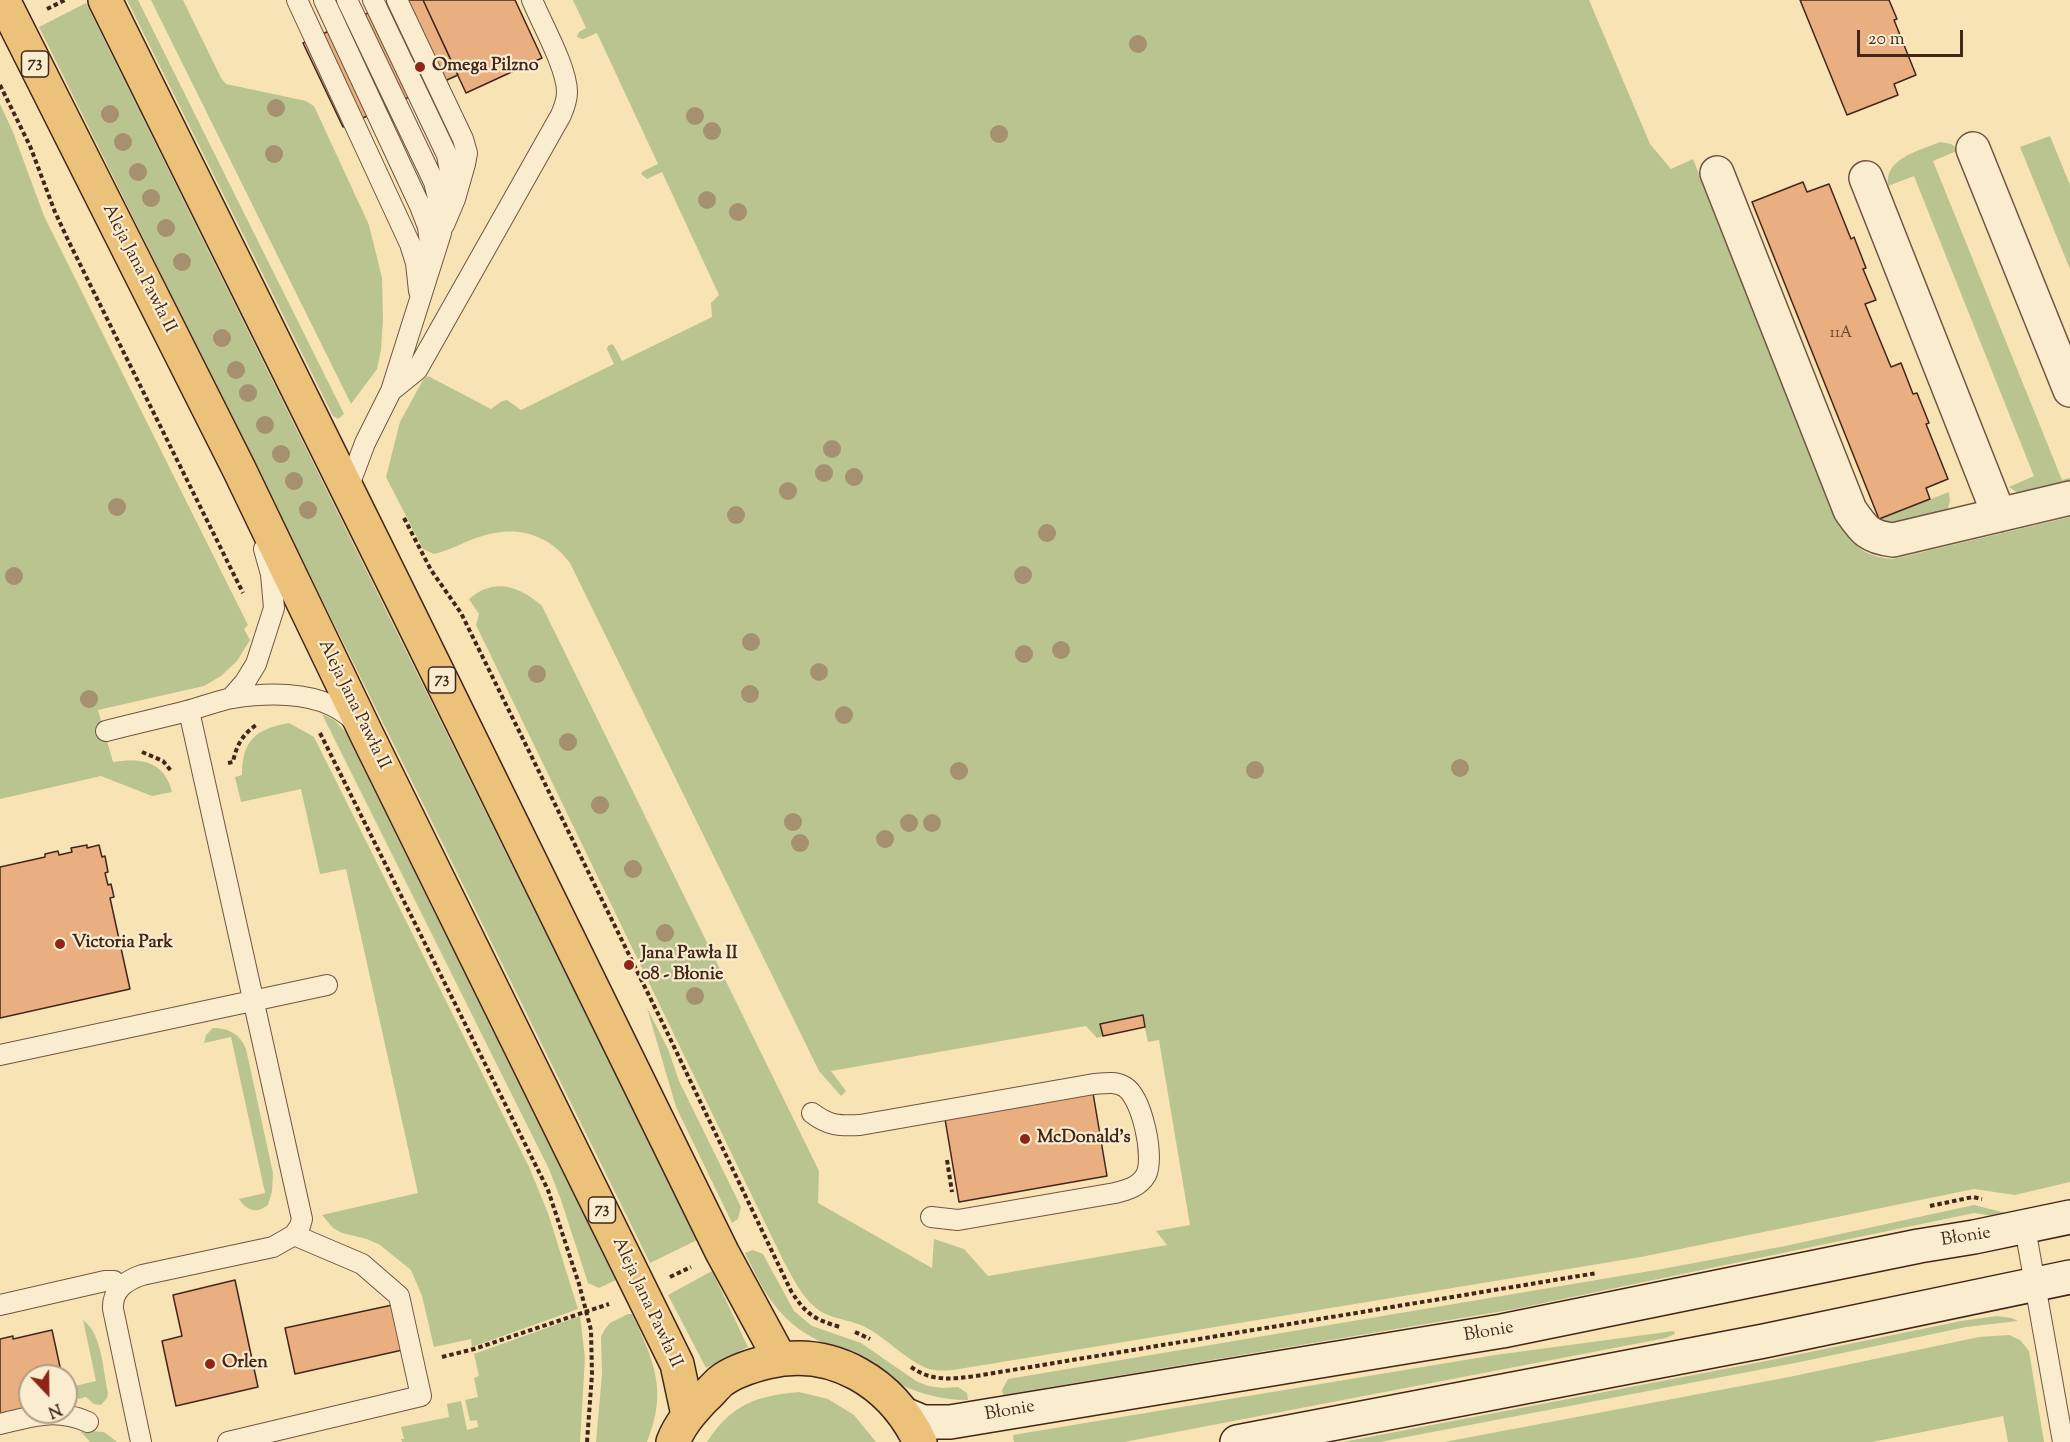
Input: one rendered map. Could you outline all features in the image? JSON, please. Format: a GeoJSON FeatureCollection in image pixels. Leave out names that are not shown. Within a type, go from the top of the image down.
{"type":"FeatureCollection","features":[{"type":"Feature","properties":{"kind":"main road","name":"Aleja Jana Pawła II"},"geometry":{"type":"LineString","coordinates":[[3,0],[239,469],[367,735],[677,1364],[680,1429]]}},
{"type":"Feature","properties":{"kind":"main road","name":"73"},"geometry":{"type":"LineString","coordinates":[[105,0],[722,1252],[780,1359]]}},
{"type":"Feature","properties":{"kind":"main road"},"geometry":{"type":"LineString","coordinates":[[1973,149],[2070,390]]}},
{"type":"Feature","properties":{"kind":"main road"},"geometry":{"type":"LineString","coordinates":[[1717,173],[1850,510],[1864,531],[1877,538],[1893,540],[2070,498]]}},
{"type":"Feature","properties":{"kind":"main road"},"geometry":{"type":"LineString","coordinates":[[1866,178],[1999,515]]}},
{"type":"Feature","properties":{"kind":"main road","name":"Błonie"},"geometry":{"type":"LineString","coordinates":[[913,1429],[923,1422],[950,1422],[1502,1331],[1919,1246],[2025,1228],[2070,1217]]}},
{"type":"Feature","properties":{"kind":"main road"},"geometry":{"type":"LineString","coordinates":[[1237,1442],[1764,1341],[2070,1277]]}},
{"type":"Feature","properties":{"kind":"main road","name":"73"},"geometry":{"type":"LineString","coordinates":[[680,1429],[721,1381],[749,1366],[780,1359],[816,1359],[851,1369],[882,1389],[913,1429]]}},
{"type":"Feature","properties":{"kind":"lane"},"geometry":{"type":"LineString","coordinates":[[297,0],[410,244],[419,281],[418,305]]}},
{"type":"Feature","properties":{"kind":"lane"},"geometry":{"type":"LineString","coordinates":[[324,0],[428,227],[431,244],[430,266]]}},
{"type":"Feature","properties":{"kind":"lane"},"geometry":{"type":"LineString","coordinates":[[347,0],[434,182],[440,202],[441,233]]}},
{"type":"Feature","properties":{"kind":"lane"},"geometry":{"type":"LineString","coordinates":[[373,0],[447,155],[455,199]]}},
{"type":"Feature","properties":{"kind":"lane"},"geometry":{"type":"LineString","coordinates":[[347,491],[365,443],[391,391],[430,266],[455,199],[467,153],[463,139],[397,0]]}},
{"type":"Feature","properties":{"kind":"lane"},"geometry":{"type":"LineString","coordinates":[[391,391],[417,370],[566,104],[568,94],[562,69],[532,0]]}},
{"type":"Feature","properties":{"kind":"lane"},"geometry":{"type":"LineString","coordinates":[[231,698],[245,682],[256,664],[274,608],[271,574],[239,469]]}},
{"type":"Feature","properties":{"kind":"lane"},"geometry":{"type":"LineString","coordinates":[[106,731],[189,711],[231,698],[295,696],[327,702],[346,713],[367,735]]}},
{"type":"Feature","properties":{"kind":"lane"},"geometry":{"type":"LineString","coordinates":[[141,1442],[113,1310],[113,1296],[125,1282],[142,1275],[273,1247],[294,1235],[300,1226],[301,1211],[189,711]]}},
{"type":"Feature","properties":{"kind":"lane"},"geometry":{"type":"LineString","coordinates":[[0,1055],[327,985]]}},
{"type":"Feature","properties":{"kind":"lane"},"geometry":{"type":"LineString","coordinates":[[812,1113],[826,1123],[860,1125],[1094,1084],[1119,1084],[1133,1095],[1142,1118],[1149,1153],[1145,1175],[1134,1187],[1115,1193],[958,1220],[931,1217]]}},
{"type":"Feature","properties":{"kind":"lane"},"geometry":{"type":"LineString","coordinates":[[2025,1228],[2063,1442]]}},
{"type":"Feature","properties":{"kind":"lane"},"geometry":{"type":"LineString","coordinates":[[228,1442],[421,1396],[399,1296],[362,1264],[294,1235]]}},
{"type":"Feature","properties":{"kind":"lane"},"geometry":{"type":"LineString","coordinates":[[0,1305],[105,1281],[114,1281],[120,1287]]}},
{"type":"Feature","properties":{"kind":"lane"},"geometry":{"type":"LineString","coordinates":[[0,1424],[41,1414],[57,1413],[75,1416],[88,1422]]}},
{"type":"Feature","properties":{"kind":"path"},"geometry":{"type":"LineString","coordinates":[[0,85],[30,146],[68,240],[244,594]]}},
{"type":"Feature","properties":{"kind":"path"},"geometry":{"type":"LineString","coordinates":[[401,514],[431,570],[461,613],[660,1017],[791,1291],[801,1306],[816,1319],[843,1328]]}},
{"type":"Feature","properties":{"kind":"path"},"geometry":{"type":"LineString","coordinates":[[226,764],[233,762],[244,734],[266,720]]}},
{"type":"Feature","properties":{"kind":"path"},"geometry":{"type":"LineString","coordinates":[[316,729],[322,735],[548,1190],[587,1310],[593,1349],[586,1442]]}},
{"type":"Feature","properties":{"kind":"path"},"geometry":{"type":"LineString","coordinates":[[134,751],[153,755],[163,761],[174,775]]}},
{"type":"Feature","properties":{"kind":"path"},"geometry":{"type":"LineString","coordinates":[[1926,1207],[1973,1197],[1984,1199]]}},
{"type":"Feature","properties":{"kind":"path"},"geometry":{"type":"LineString","coordinates":[[669,1277],[698,1264]]}},
{"type":"Feature","properties":{"kind":"path"},"geometry":{"type":"LineString","coordinates":[[910,1367],[918,1373],[937,1379],[976,1376],[1599,1273]]}},
{"type":"Feature","properties":{"kind":"path"},"geometry":{"type":"LineString","coordinates":[[414,1364],[474,1349],[587,1310]]}},
{"type":"Feature","properties":{"kind":"path"},"geometry":{"type":"LineString","coordinates":[[852,1330],[877,1342]]}},
{"type":"Feature","properties":{"kind":"green space"},"geometry":{"type":"Polygon","coordinates":[[[127,0],[138,0],[344,414],[338,419],[333,416],[127,0]]]}},
{"type":"Feature","properties":{"kind":"green space"},"geometry":{"type":"Polygon","coordinates":[[[151,0],[183,0],[226,84],[306,101],[314,106],[369,225],[382,278],[383,319],[377,369],[351,404],[151,0]]]}},
{"type":"Feature","properties":{"kind":"green space"},"geometry":{"type":"Polygon","coordinates":[[[573,0],[1589,0],[1650,144],[1671,169],[1693,159],[1837,520],[1853,543],[1874,556],[1893,559],[2070,517],[2070,1182],[2015,1195],[1974,1189],[1641,1257],[953,1370],[926,1368],[871,1331],[821,1312],[802,1292],[784,1262],[476,625],[479,614],[469,599],[478,592],[497,586],[525,593],[542,606],[819,1171],[818,1203],[932,1268],[934,1239],[964,1249],[988,1276],[1167,1245],[1156,1231],[1190,1225],[1159,1040],[1148,1042],[1142,1015],[1101,1024],[1103,1036],[1097,1038],[1086,1026],[831,1071],[846,1091],[841,1096],[819,1071],[570,563],[552,545],[531,534],[519,532],[482,536],[434,554],[423,549],[386,477],[400,422],[423,380],[428,376],[491,409],[507,400],[521,410],[614,364],[607,349],[612,344],[622,361],[712,317],[711,303],[719,295],[662,172],[647,179],[641,174],[658,164],[597,33],[583,39],[577,37],[579,32],[586,28],[573,0]]]}},
{"type":"Feature","properties":{"kind":"green space"},"geometry":{"type":"Polygon","coordinates":[[[86,3],[697,1240],[650,1263],[39,27],[86,3]]]}},
{"type":"Feature","properties":{"kind":"green space"},"geometry":{"type":"Polygon","coordinates":[[[0,104],[13,132],[44,216],[248,625],[244,629],[250,640],[237,661],[221,676],[204,686],[98,710],[113,762],[141,761],[157,767],[168,781],[172,792],[152,796],[101,776],[0,799],[0,104]]]}},
{"type":"Feature","properties":{"kind":"green space"},"geometry":{"type":"Polygon","coordinates":[[[2050,136],[2070,185],[2070,269],[2020,147],[2050,136]]]}},
{"type":"Feature","properties":{"kind":"green space"},"geometry":{"type":"Polygon","coordinates":[[[1940,142],[1951,144],[1959,150],[1933,161],[2062,480],[2070,478],[2070,488],[2023,496],[2009,487],[2034,476],[1914,176],[1888,186],[1888,176],[1897,162],[1913,152],[1940,142]]]}},
{"type":"Feature","properties":{"kind":"green space"},"geometry":{"type":"Polygon","coordinates":[[[1949,492],[1950,502],[1947,510],[1893,530],[1879,519],[1949,492]]]}},
{"type":"Feature","properties":{"kind":"green space"},"geometry":{"type":"Polygon","coordinates":[[[322,714],[334,720],[345,731],[616,1280],[599,1288],[588,1283],[549,1169],[322,714]]]}},
{"type":"Feature","properties":{"kind":"green space"},"geometry":{"type":"Polygon","coordinates":[[[289,723],[314,737],[529,1167],[548,1213],[578,1309],[472,1347],[471,1339],[434,1347],[422,1296],[411,1270],[380,1245],[333,1228],[322,1215],[418,1193],[346,869],[320,874],[301,789],[241,802],[235,777],[242,775],[248,745],[260,733],[289,723]]]}},
{"type":"Feature","properties":{"kind":"green space"},"geometry":{"type":"Polygon","coordinates":[[[647,1008],[668,1049],[679,1081],[741,1207],[738,1219],[732,1223],[676,1107],[647,1008]]]}},
{"type":"Feature","properties":{"kind":"green space"},"geometry":{"type":"Polygon","coordinates":[[[213,1028],[233,1033],[241,1039],[246,1049],[273,1173],[268,1205],[260,1210],[249,1209],[239,1199],[265,1193],[231,1037],[204,1043],[206,1035],[213,1028]]]}},
{"type":"Feature","properties":{"kind":"green space"},"geometry":{"type":"Polygon","coordinates":[[[1974,1205],[2010,1214],[2000,1217],[1974,1213],[1515,1309],[1003,1395],[1002,1390],[1008,1379],[1662,1269],[1785,1246],[1974,1205]]]}},
{"type":"Feature","properties":{"kind":"green space"},"geometry":{"type":"Polygon","coordinates":[[[753,1250],[763,1254],[794,1311],[812,1326],[861,1343],[916,1381],[928,1386],[958,1387],[967,1393],[968,1400],[933,1396],[900,1385],[798,1328],[780,1312],[763,1288],[745,1253],[753,1250]]]}},
{"type":"Feature","properties":{"kind":"green space"},"geometry":{"type":"Polygon","coordinates":[[[712,1271],[748,1347],[706,1368],[668,1295],[712,1271]]]}},
{"type":"Feature","properties":{"kind":"green space"},"geometry":{"type":"Polygon","coordinates":[[[632,1314],[640,1331],[656,1376],[657,1407],[653,1423],[647,1442],[596,1442],[602,1374],[601,1337],[610,1323],[632,1314]]]}},
{"type":"Feature","properties":{"kind":"green space"},"geometry":{"type":"Polygon","coordinates":[[[580,1316],[585,1358],[580,1442],[402,1442],[401,1439],[404,1439],[401,1427],[449,1417],[447,1404],[461,1401],[467,1430],[478,1427],[477,1420],[470,1421],[465,1400],[478,1397],[474,1378],[479,1376],[474,1354],[580,1316]]]}},
{"type":"Feature","properties":{"kind":"green space"},"geometry":{"type":"Polygon","coordinates":[[[1997,1316],[2018,1321],[1966,1327],[1795,1363],[1380,1442],[1343,1442],[1761,1362],[1961,1321],[1997,1316]]]}},
{"type":"Feature","properties":{"kind":"green space"},"geometry":{"type":"Polygon","coordinates":[[[83,1320],[98,1343],[108,1393],[101,1405],[94,1404],[86,1397],[78,1399],[78,1385],[96,1381],[83,1320]]]}},
{"type":"Feature","properties":{"kind":"green space"},"geometry":{"type":"Polygon","coordinates":[[[1674,1331],[1675,1334],[1666,1338],[1124,1442],[1014,1442],[1013,1435],[1495,1355],[1674,1331]]]}},
{"type":"Feature","properties":{"kind":"green space"},"geometry":{"type":"Polygon","coordinates":[[[2009,1335],[2020,1340],[2029,1351],[2044,1442],[2008,1442],[2003,1416],[1872,1442],[1444,1442],[1789,1377],[1979,1337],[2009,1335]]]}},
{"type":"Feature","properties":{"kind":"green space"},"geometry":{"type":"Polygon","coordinates":[[[799,1392],[828,1399],[854,1415],[876,1442],[707,1442],[726,1419],[746,1404],[770,1396],[799,1392]]]}},
{"type":"Feature","properties":{"kind":"green space"},"geometry":{"type":"Polygon","coordinates":[[[81,1432],[104,1432],[117,1442],[90,1442],[81,1432]]]}},
{"type":"Feature","properties":{"kind":"building"},"geometry":{"type":"Polygon","coordinates":[[[396,0],[423,0],[458,75],[343,127],[303,43],[396,0]]]}},
{"type":"Feature","properties":{"kind":"building"},"geometry":{"type":"Polygon","coordinates":[[[423,0],[515,0],[542,58],[466,93],[423,0]]]}},
{"type":"Feature","properties":{"kind":"building"},"geometry":{"type":"Polygon","coordinates":[[[1800,0],[1889,0],[1897,19],[1894,20],[1916,75],[1894,84],[1898,95],[1847,115],[1800,0]]]}},
{"type":"Feature","properties":{"kind":"building"},"geometry":{"type":"Polygon","coordinates":[[[1803,182],[1807,192],[1829,184],[1851,239],[1854,237],[1866,268],[1863,269],[1876,300],[1865,304],[1891,367],[1901,363],[1913,394],[1917,393],[1929,423],[1926,424],[1948,479],[1926,488],[1930,499],[1879,519],[1752,202],[1803,182]]]}},
{"type":"Feature","properties":{"kind":"building","name":"Victoria Park"},"geometry":{"type":"Polygon","coordinates":[[[87,845],[87,848],[99,845],[102,857],[105,856],[108,872],[105,873],[114,897],[110,898],[130,989],[0,1018],[0,867],[45,857],[45,854],[58,851],[59,855],[72,852],[71,848],[87,845]]]}},
{"type":"Feature","properties":{"kind":"building"},"geometry":{"type":"Polygon","coordinates":[[[1143,1015],[1145,1027],[1103,1036],[1100,1024],[1143,1015]]]}},
{"type":"Feature","properties":{"kind":"building","name":"McDonald's"},"geometry":{"type":"Polygon","coordinates":[[[1093,1093],[1107,1176],[959,1202],[945,1119],[1093,1093]]]}},
{"type":"Feature","properties":{"kind":"building","name":"Orlen"},"geometry":{"type":"Polygon","coordinates":[[[235,1280],[258,1387],[176,1406],[162,1341],[182,1336],[173,1295],[235,1280]]]}},
{"type":"Feature","properties":{"kind":"building","name":"Orlen"},"geometry":{"type":"Polygon","coordinates":[[[397,1304],[407,1349],[295,1374],[285,1328],[397,1304]]]}},
{"type":"Feature","properties":{"kind":"building"},"geometry":{"type":"Polygon","coordinates":[[[52,1330],[59,1364],[18,1364],[18,1410],[0,1414],[0,1339],[13,1336],[13,1339],[52,1330]]]}},
{"type":"Feature","properties":{"kind":"place","name":"Omega Pilzno"},"geometry":{"type":"Point","coordinates":[420,67]}},
{"type":"Feature","properties":{"kind":"place","name":"Victoria Park"},"geometry":{"type":"Point","coordinates":[60,944]}},
{"type":"Feature","properties":{"kind":"place","name":"Jana Pawła II 08 - Błonie"},"geometry":{"type":"Point","coordinates":[629,965]}},
{"type":"Feature","properties":{"kind":"place","name":"McDonald's"},"geometry":{"type":"Point","coordinates":[1025,1139]}},
{"type":"Feature","properties":{"kind":"place","name":"Orlen"},"geometry":{"type":"Point","coordinates":[210,1364]}}]}
